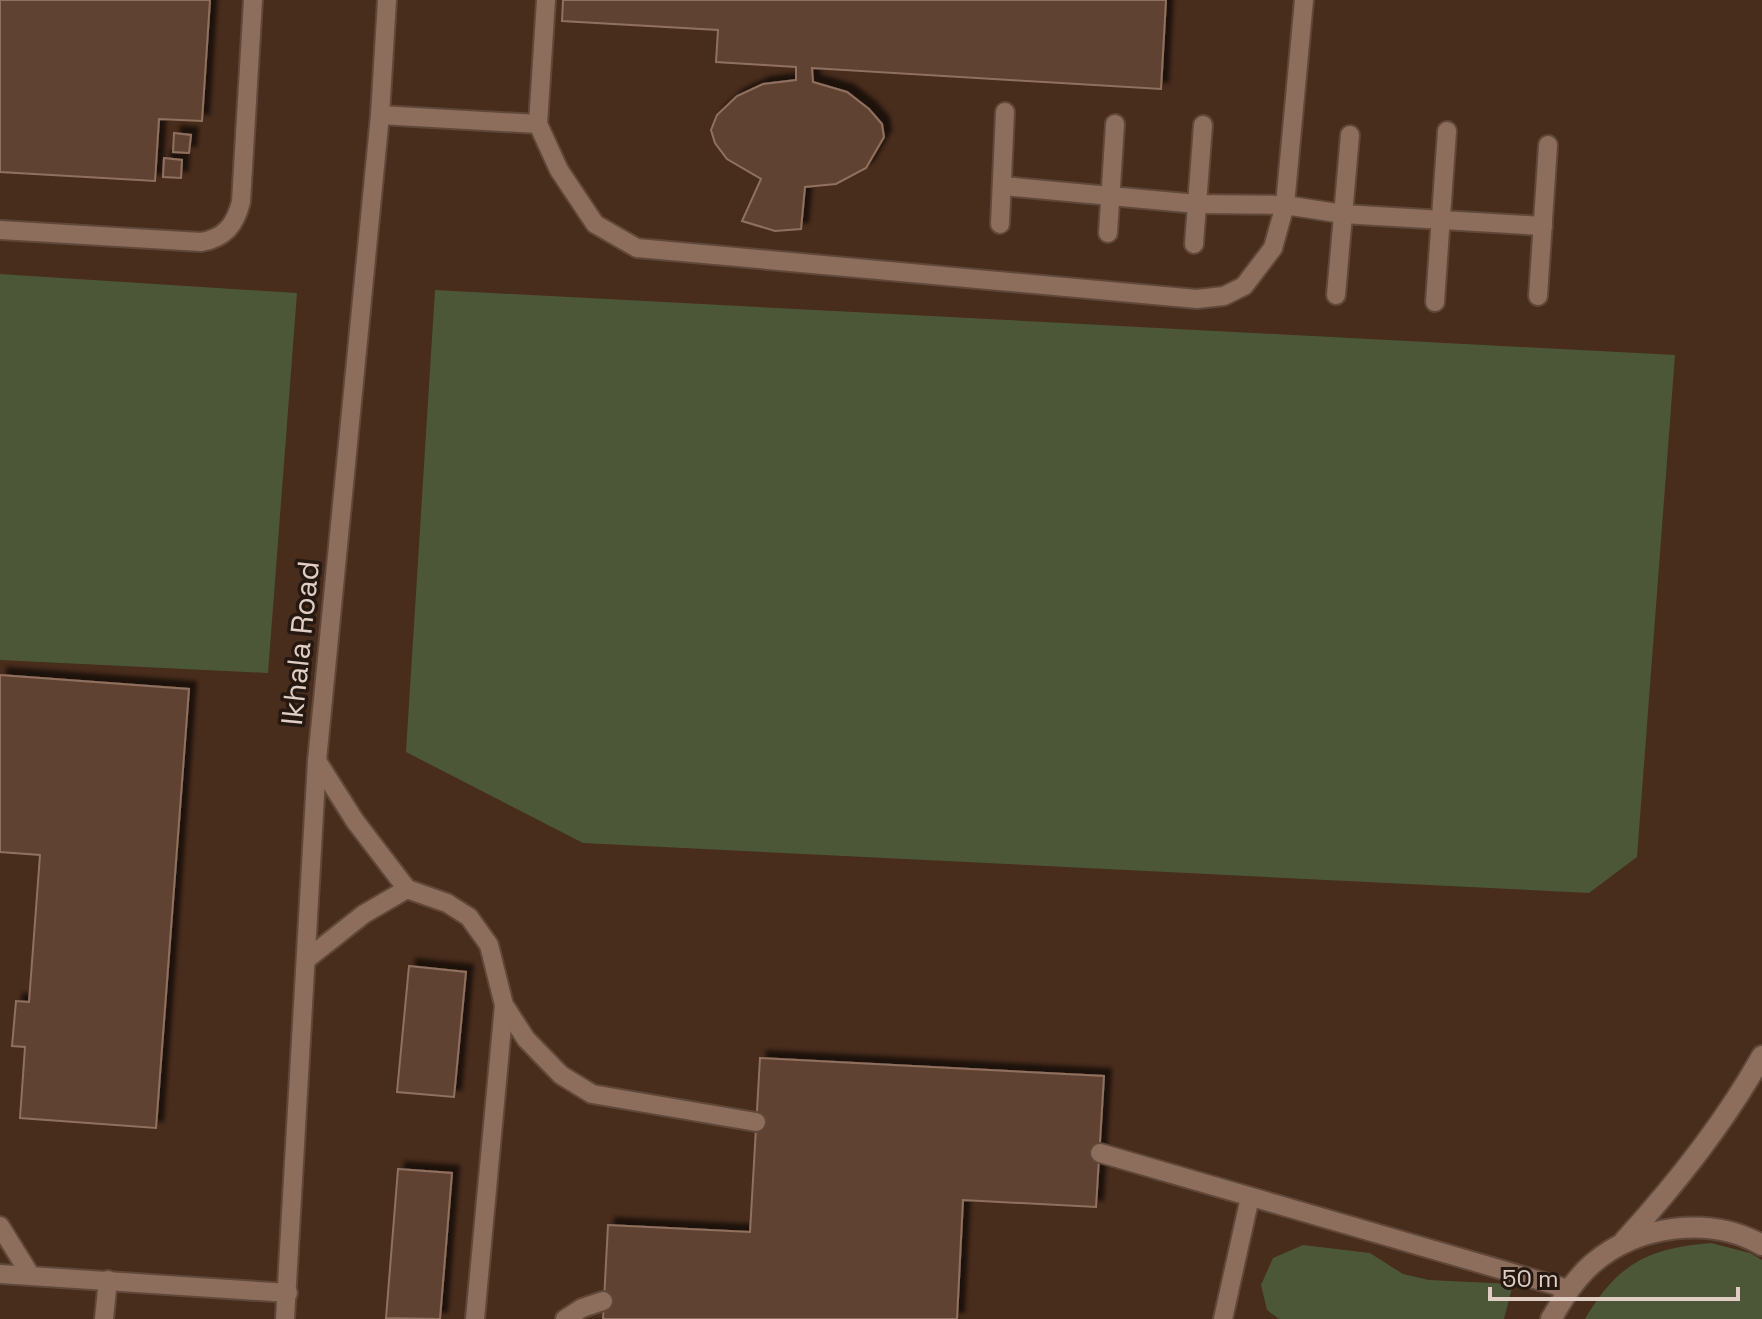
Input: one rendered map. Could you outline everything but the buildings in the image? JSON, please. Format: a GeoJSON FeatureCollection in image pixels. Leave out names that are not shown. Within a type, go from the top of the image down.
{"type":"FeatureCollection","features":[{"type":"Feature","properties":{"kind":"street"},"geometry":{"type":"LineString","coordinates":[[1622,1244],[1672,1188],[1731,1111],[1762,1056]]}},
{"type":"Feature","properties":{"kind":"street"},"geometry":{"type":"LineString","coordinates":[[1551,1319],[1568,1289],[1592,1263],[1622,1244],[1654,1232],[1687,1227],[1721,1230],[1762,1245]]}},
{"type":"Feature","properties":{"kind":"lane"},"geometry":{"type":"LineString","coordinates":[[0,230],[201,242],[216,239],[228,230],[236,220],[241,202],[253,0]]}},
{"type":"Feature","properties":{"kind":"lane","name":"Ikhala Road"},"geometry":{"type":"LineString","coordinates":[[285,1319],[317,761],[380,115],[387,0]]}},
{"type":"Feature","properties":{"kind":"lane"},"geometry":{"type":"LineString","coordinates":[[546,0],[538,124],[559,170],[595,224],[637,248],[1197,299],[1224,296],[1244,286],[1273,248],[1285,205],[1304,0]]}},
{"type":"Feature","properties":{"kind":"lane"},"geometry":{"type":"LineString","coordinates":[[1000,224],[1005,112]]}},
{"type":"Feature","properties":{"kind":"lane"},"geometry":{"type":"LineString","coordinates":[[380,115],[538,124]]}},
{"type":"Feature","properties":{"kind":"lane"},"geometry":{"type":"LineString","coordinates":[[1108,233],[1115,124]]}},
{"type":"Feature","properties":{"kind":"lane"},"geometry":{"type":"LineString","coordinates":[[1194,244],[1203,125]]}},
{"type":"Feature","properties":{"kind":"lane"},"geometry":{"type":"LineString","coordinates":[[1435,302],[1447,131]]}},
{"type":"Feature","properties":{"kind":"lane"},"geometry":{"type":"LineString","coordinates":[[1336,295],[1350,135]]}},
{"type":"Feature","properties":{"kind":"lane"},"geometry":{"type":"LineString","coordinates":[[1538,296],[1548,145]]}},
{"type":"Feature","properties":{"kind":"lane"},"geometry":{"type":"LineString","coordinates":[[1003,186],[1197,204],[1285,205],[1343,214],[1543,226]]}},
{"type":"Feature","properties":{"kind":"lane"},"geometry":{"type":"LineString","coordinates":[[317,761],[355,821],[407,889],[447,903],[469,917],[489,945],[504,1005],[475,1319]]}},
{"type":"Feature","properties":{"kind":"lane"},"geometry":{"type":"LineString","coordinates":[[307,959],[364,914],[407,889]]}},
{"type":"Feature","properties":{"kind":"lane"},"geometry":{"type":"LineString","coordinates":[[504,1005],[543,1059],[592,1094],[756,1122]]}},
{"type":"Feature","properties":{"kind":"lane"},"geometry":{"type":"LineString","coordinates":[[1100,1153],[1568,1289]]}},
{"type":"Feature","properties":{"kind":"lane"},"geometry":{"type":"LineString","coordinates":[[1223,1319],[1250,1197]]}},
{"type":"Feature","properties":{"kind":"lane"},"geometry":{"type":"LineString","coordinates":[[0,1226],[31,1276]]}},
{"type":"Feature","properties":{"kind":"lane"},"geometry":{"type":"LineString","coordinates":[[0,1274],[288,1293]]}},
{"type":"Feature","properties":{"kind":"lane"},"geometry":{"type":"LineString","coordinates":[[104,1319],[108,1280]]}},
{"type":"Feature","properties":{"kind":"lane"},"geometry":{"type":"LineString","coordinates":[[565,1319],[582,1308],[603,1301]]}},
{"type":"Feature","properties":{"kind":"green space"},"geometry":{"type":"Polygon","coordinates":[[[0,274],[297,293],[268,673],[0,660],[0,274]]]}},
{"type":"Feature","properties":{"kind":"green space"},"geometry":{"type":"Polygon","coordinates":[[[435,290],[1675,355],[1637,857],[1589,893],[583,843],[406,752],[435,290]]]}},
{"type":"Feature","properties":{"kind":"green space"},"geometry":{"type":"Polygon","coordinates":[[[1711,1243],[1750,1253],[1762,1260],[1762,1319],[1585,1319],[1609,1285],[1636,1262],[1669,1249],[1711,1243]]]}},
{"type":"Feature","properties":{"kind":"green space"},"geometry":{"type":"Polygon","coordinates":[[[1303,1245],[1370,1253],[1403,1274],[1429,1280],[1513,1284],[1504,1319],[1279,1319],[1267,1310],[1261,1285],[1273,1258],[1303,1245]]]}}]}
